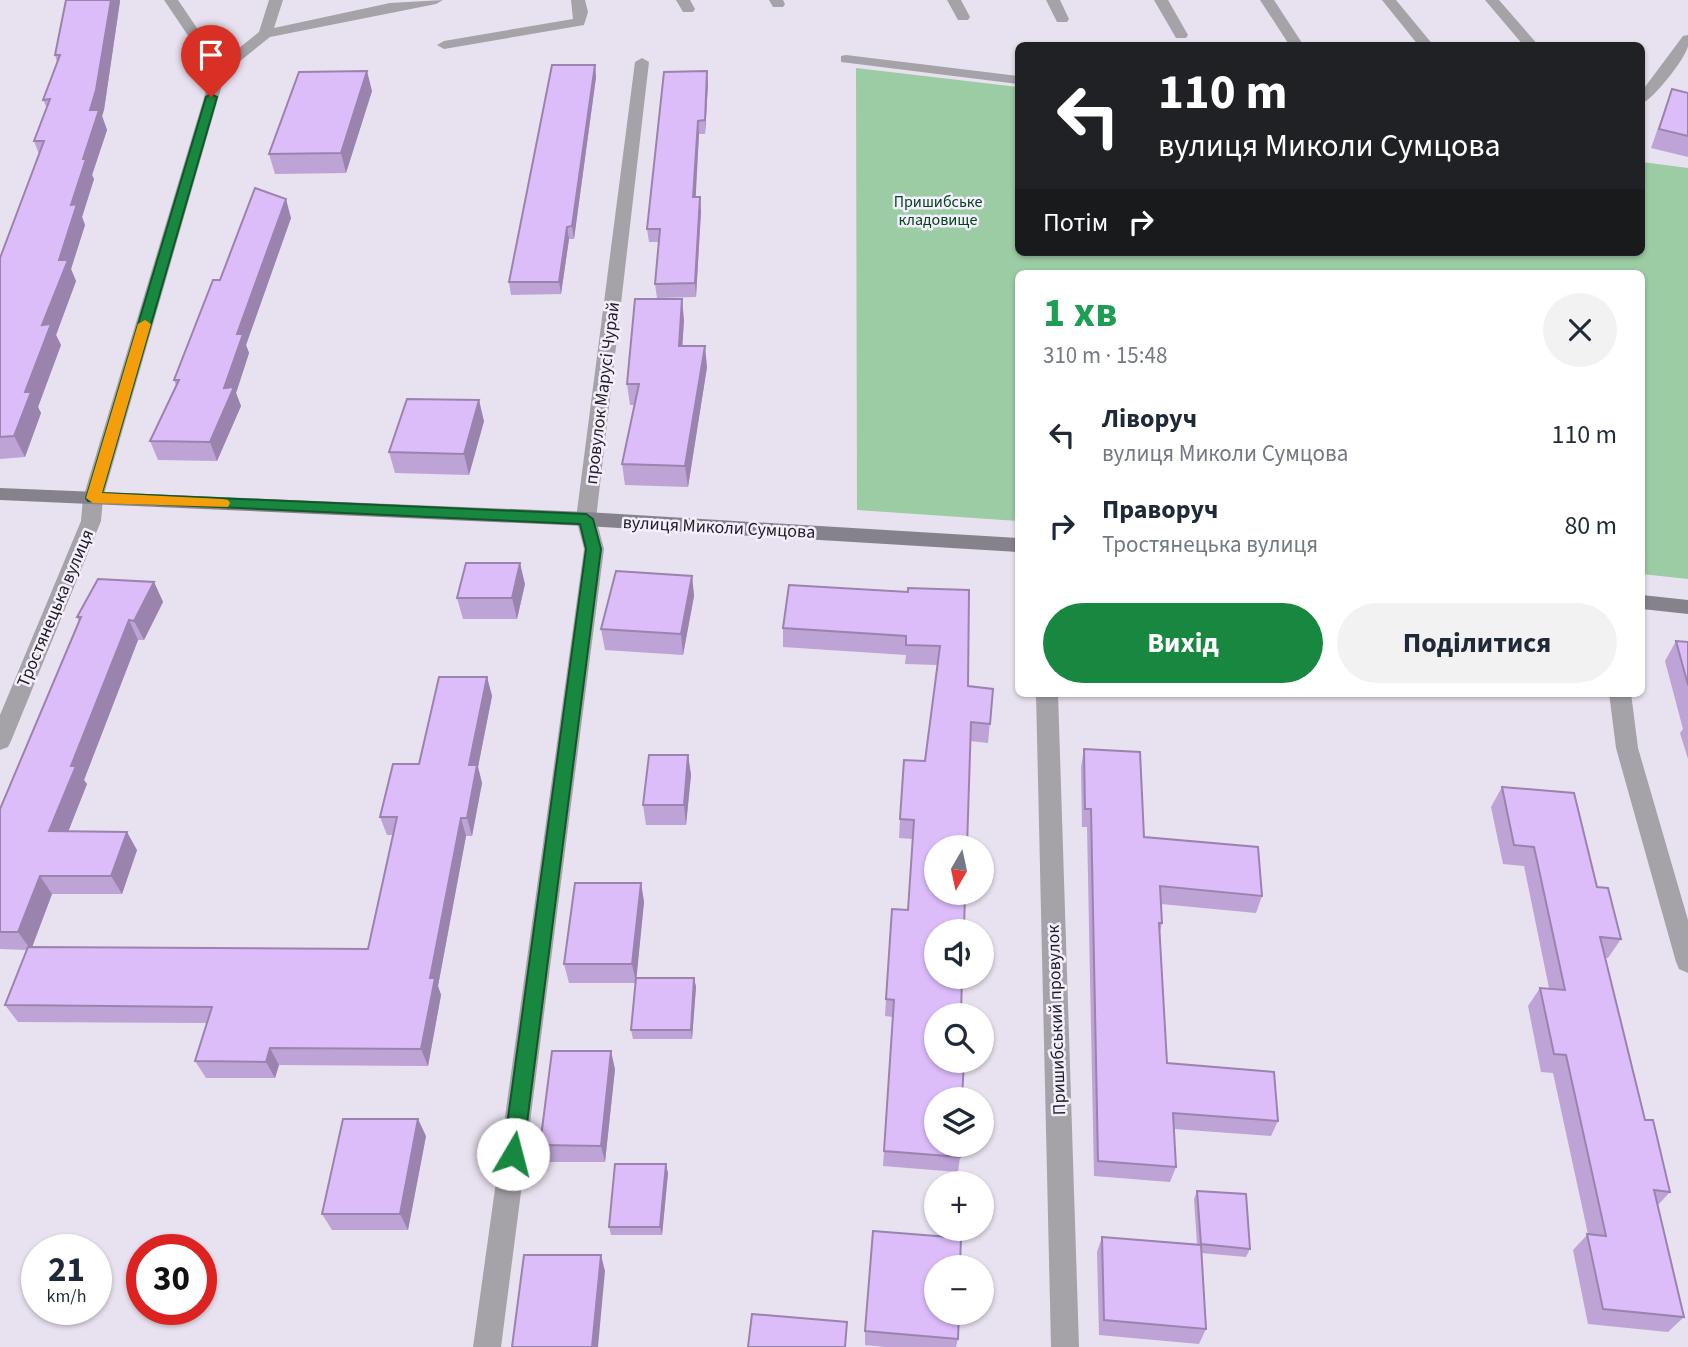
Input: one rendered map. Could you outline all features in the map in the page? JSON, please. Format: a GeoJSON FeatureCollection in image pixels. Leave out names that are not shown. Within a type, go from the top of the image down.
{"type":"FeatureCollection","features":[{"type":"Feature","properties":{"kind":"street"},"geometry":{"type":"LineString","coordinates":[[171,0],[219,71],[265,34],[389,3],[436,0]]}},
{"type":"Feature","properties":{"kind":"street"},"geometry":{"type":"LineString","coordinates":[[265,34],[276,0]]}},
{"type":"Feature","properties":{"kind":"street"},"geometry":{"type":"LineString","coordinates":[[444,45],[579,22],[582,12],[578,0]]}},
{"type":"Feature","properties":{"kind":"street"},"geometry":{"type":"LineString","coordinates":[[954,0],[963,17]]}},
{"type":"Feature","properties":{"kind":"street"},"geometry":{"type":"LineString","coordinates":[[1053,0],[1062,19]]}},
{"type":"Feature","properties":{"kind":"street"},"geometry":{"type":"LineString","coordinates":[[1161,0],[1181,34]]}},
{"type":"Feature","properties":{"kind":"street"},"geometry":{"type":"LineString","coordinates":[[1267,0],[1294,42]]}},
{"type":"Feature","properties":{"kind":"street"},"geometry":{"type":"LineString","coordinates":[[1389,0],[1424,42]]}},
{"type":"Feature","properties":{"kind":"street"},"geometry":{"type":"LineString","coordinates":[[1492,0],[1529,42]]}},
{"type":"Feature","properties":{"kind":"street"},"geometry":{"type":"LineString","coordinates":[[1645,95],[1688,39]]}},
{"type":"Feature","properties":{"kind":"street"},"geometry":{"type":"LineString","coordinates":[[846,59],[1015,80]]}},
{"type":"Feature","properties":{"kind":"street","name":"провулок Марусі Чурай"},"geometry":{"type":"LineString","coordinates":[[487,1347],[594,549],[586,519],[642,62]]}},
{"type":"Feature","properties":{"kind":"street","name":"Тростянецька вулиця"},"geometry":{"type":"LineString","coordinates":[[0,741],[91,521],[93,498],[219,71]]}},
{"type":"Feature","properties":{"kind":"street","name":"вулиця Миколи Сумцова"},"geometry":{"type":"LineString","coordinates":[[0,494],[586,519],[1015,545]]}},
{"type":"Feature","properties":{"kind":"street"},"geometry":{"type":"LineString","coordinates":[[1645,602],[1688,607]]}},
{"type":"Feature","properties":{"kind":"street","name":"Пришибський провулок"},"geometry":{"type":"LineString","coordinates":[[1048,697],[1065,1347]]}},
{"type":"Feature","properties":{"kind":"street"},"geometry":{"type":"LineString","coordinates":[[1621,697],[1627,748],[1688,962]]}},
{"type":"Feature","properties":{"kind":"green space","name":"Пришибське кладовище"},"geometry":{"type":"Polygon","coordinates":[[[856,68],[1015,87],[1015,256],[1645,256],[1645,162],[1688,168],[1688,579],[1645,574],[1645,270],[1015,270],[1015,521],[857,510],[856,68]]]}},
{"type":"Feature","properties":{"kind":"building"},"geometry":{"type":"Polygon","coordinates":[[[66,0],[111,0],[96,90],[90,110],[99,110],[71,205],[77,204],[59,260],[68,260],[42,325],[51,324],[25,392],[31,392],[14,436],[0,437],[0,258],[44,141],[34,141],[50,99],[43,100],[60,55],[55,55],[66,0]]]}},
{"type":"Feature","properties":{"kind":"building"},"geometry":{"type":"Polygon","coordinates":[[[552,65],[595,65],[572,226],[567,227],[559,282],[509,282],[552,65]]]}},
{"type":"Feature","properties":{"kind":"building"},"geometry":{"type":"Polygon","coordinates":[[[367,71],[341,153],[269,154],[299,72],[367,71]]]}},
{"type":"Feature","properties":{"kind":"building"},"geometry":{"type":"Polygon","coordinates":[[[707,71],[705,120],[698,121],[693,197],[700,197],[695,283],[655,284],[660,229],[647,229],[664,72],[707,71]]]}},
{"type":"Feature","properties":{"kind":"building"},"geometry":{"type":"Polygon","coordinates":[[[1672,89],[1688,93],[1688,136],[1659,129],[1672,89]]]}},
{"type":"Feature","properties":{"kind":"building"},"geometry":{"type":"Polygon","coordinates":[[[255,188],[286,199],[237,334],[243,334],[224,388],[234,387],[210,442],[150,441],[179,380],[174,380],[213,280],[220,280],[255,188]]]}},
{"type":"Feature","properties":{"kind":"building"},"geometry":{"type":"Polygon","coordinates":[[[635,299],[682,299],[679,346],[705,346],[685,466],[622,464],[639,384],[627,384],[635,299]]]}},
{"type":"Feature","properties":{"kind":"building"},"geometry":{"type":"Polygon","coordinates":[[[407,399],[479,400],[464,454],[389,452],[407,399]]]}},
{"type":"Feature","properties":{"kind":"building"},"geometry":{"type":"Polygon","coordinates":[[[466,563],[520,563],[512,598],[457,598],[466,563]]]}},
{"type":"Feature","properties":{"kind":"building"},"geometry":{"type":"Polygon","coordinates":[[[616,571],[692,576],[681,634],[601,629],[616,571]]]}},
{"type":"Feature","properties":{"kind":"building"},"geometry":{"type":"Polygon","coordinates":[[[98,579],[154,582],[134,621],[129,620],[71,766],[76,766],[49,831],[127,832],[111,876],[40,876],[18,932],[0,932],[0,809],[81,617],[77,617],[98,579]]]}},
{"type":"Feature","properties":{"kind":"building"},"geometry":{"type":"Polygon","coordinates":[[[789,585],[908,592],[908,588],[969,590],[968,686],[993,689],[990,724],[971,722],[967,835],[924,835],[924,905],[965,905],[964,919],[924,919],[924,989],[962,989],[961,1003],[924,1003],[924,1073],[963,1073],[963,1087],[924,1087],[924,1154],[884,1151],[894,1000],[886,999],[892,909],[908,910],[914,820],[900,819],[904,760],[925,761],[940,646],[906,645],[906,636],[783,628],[789,585]]]}},
{"type":"Feature","properties":{"kind":"building"},"geometry":{"type":"Polygon","coordinates":[[[1676,641],[1688,642],[1688,685],[1676,641]]]}},
{"type":"Feature","properties":{"kind":"building"},"geometry":{"type":"Polygon","coordinates":[[[439,677],[487,677],[469,765],[477,765],[467,818],[461,818],[430,978],[435,978],[421,1049],[270,1048],[266,1062],[195,1061],[212,1007],[5,1005],[28,947],[368,949],[397,817],[380,817],[393,764],[419,764],[439,677]]]}},
{"type":"Feature","properties":{"kind":"building"},"geometry":{"type":"Polygon","coordinates":[[[1084,749],[1140,752],[1144,837],[1258,847],[1262,896],[1160,886],[1162,923],[1159,923],[1167,1063],[1274,1072],[1278,1121],[1173,1113],[1176,1167],[1098,1161],[1091,809],[1085,809],[1084,749]]]}},
{"type":"Feature","properties":{"kind":"building"},"geometry":{"type":"Polygon","coordinates":[[[649,755],[688,755],[684,805],[643,805],[649,755]]]}},
{"type":"Feature","properties":{"kind":"building"},"geometry":{"type":"Polygon","coordinates":[[[1502,787],[1574,793],[1597,887],[1608,888],[1621,939],[1600,937],[1645,1120],[1653,1120],[1670,1192],[1654,1190],[1684,1317],[1603,1309],[1587,1234],[1606,1236],[1566,1055],[1554,1054],[1540,988],[1565,990],[1534,847],[1514,845],[1502,787]]]}},
{"type":"Feature","properties":{"kind":"building"},"geometry":{"type":"Polygon","coordinates":[[[575,883],[641,883],[632,964],[564,964],[575,883]]]}},
{"type":"Feature","properties":{"kind":"building"},"geometry":{"type":"Polygon","coordinates":[[[636,978],[694,978],[691,1030],[631,1030],[636,978]]]}},
{"type":"Feature","properties":{"kind":"building"},"geometry":{"type":"Polygon","coordinates":[[[552,1051],[611,1051],[601,1146],[540,1145],[552,1051]]]}},
{"type":"Feature","properties":{"kind":"building"},"geometry":{"type":"Polygon","coordinates":[[[343,1119],[418,1119],[400,1214],[322,1214],[343,1119]]]}},
{"type":"Feature","properties":{"kind":"building"},"geometry":{"type":"Polygon","coordinates":[[[615,1164],[666,1164],[660,1227],[609,1227],[615,1164]]]}},
{"type":"Feature","properties":{"kind":"building"},"geometry":{"type":"Polygon","coordinates":[[[1197,1191],[1246,1194],[1250,1249],[1201,1244],[1197,1191]]]}},
{"type":"Feature","properties":{"kind":"building"},"geometry":{"type":"Polygon","coordinates":[[[873,1231],[924,1235],[924,1241],[961,1241],[960,1255],[924,1255],[924,1325],[959,1325],[958,1339],[865,1331],[873,1231]]]}},
{"type":"Feature","properties":{"kind":"building"},"geometry":{"type":"Polygon","coordinates":[[[1102,1237],[1201,1245],[1206,1329],[1104,1320],[1102,1237]]]}},
{"type":"Feature","properties":{"kind":"building"},"geometry":{"type":"Polygon","coordinates":[[[524,1255],[601,1255],[592,1347],[512,1347],[524,1255]]]}},
{"type":"Feature","properties":{"kind":"building"},"geometry":{"type":"Polygon","coordinates":[[[752,1314],[847,1322],[845,1347],[748,1347],[752,1314]]]}},
{"type":"Feature","properties":{"kind":"slow traffic"},"geometry":{"type":"LineString","coordinates":[[145,324],[93,498],[222,503]]}},
{"type":"Feature","properties":{"kind":"route"},"geometry":{"type":"LineString","coordinates":[[211,97],[93,498],[586,519],[594,549],[513,1154]]}}]}
